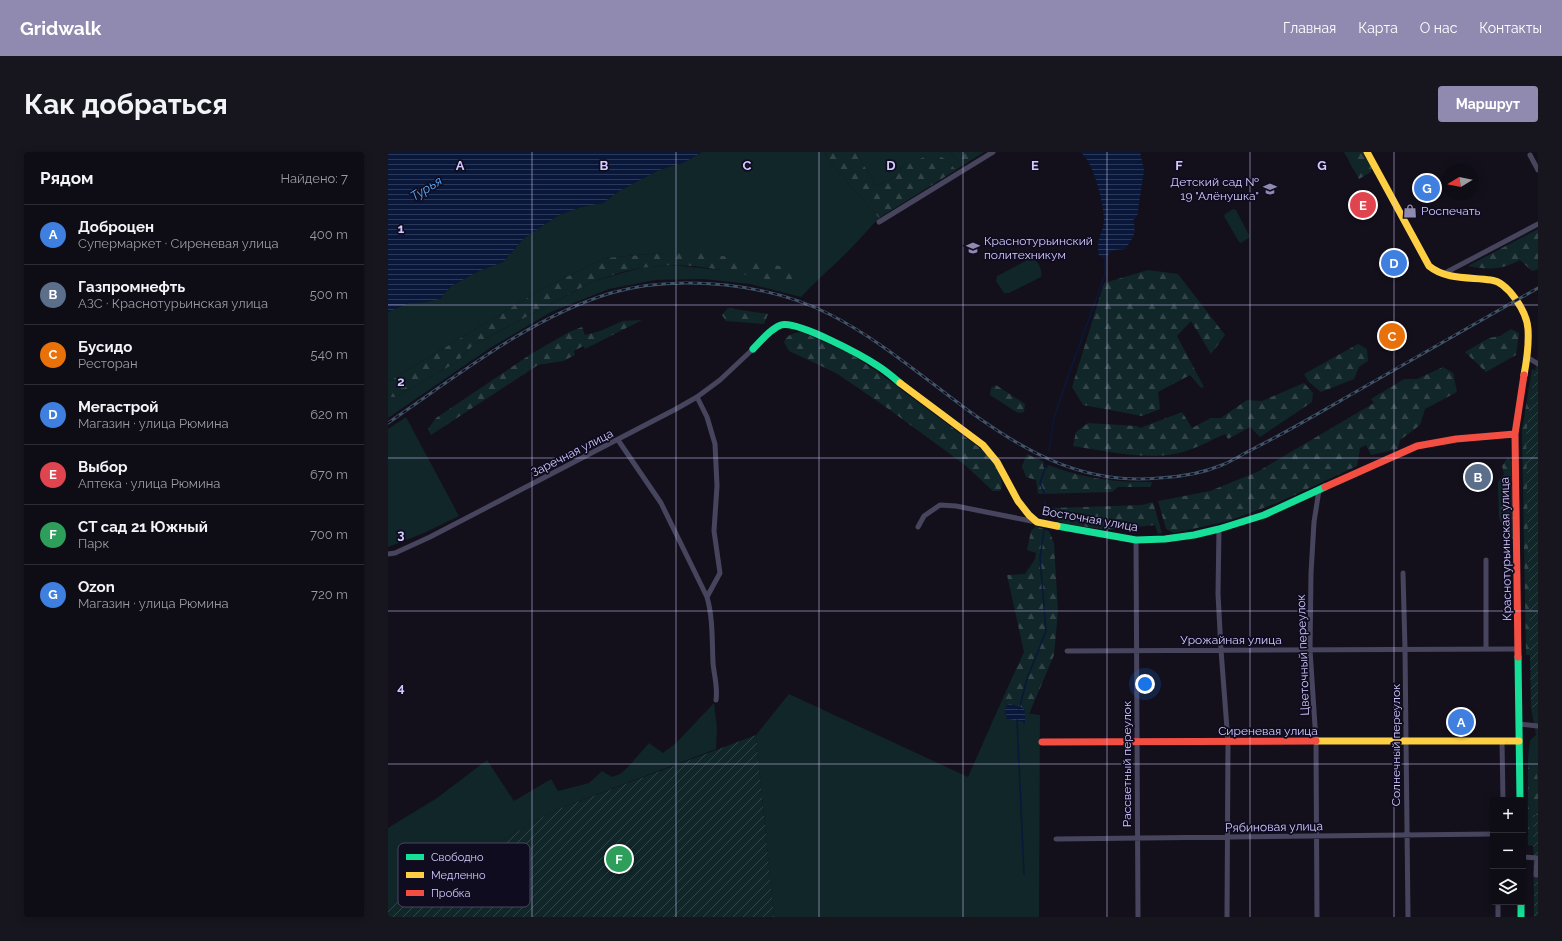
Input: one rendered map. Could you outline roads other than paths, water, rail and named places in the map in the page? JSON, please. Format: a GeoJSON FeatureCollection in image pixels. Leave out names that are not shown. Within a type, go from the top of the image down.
{"type":"FeatureCollection","features":[{"type":"Feature","properties":{"kind":"street"},"geometry":{"type":"LineString","coordinates":[[880,222],[993,152]]}},
{"type":"Feature","properties":{"kind":"street"},"geometry":{"type":"LineString","coordinates":[[1367,152],[1425,262],[1435,271],[1443,274],[1538,224]]}},
{"type":"Feature","properties":{"kind":"street"},"geometry":{"type":"LineString","coordinates":[[1530,155],[1538,170]]}},
{"type":"Feature","properties":{"kind":"street","name":"Краснотурьинская улица"},"geometry":{"type":"LineString","coordinates":[[1443,274],[1460,278],[1493,280],[1506,286],[1524,314],[1528,327],[1527,357],[1515,434],[1520,797]]}},
{"type":"Feature","properties":{"kind":"street","name":"Восточная улица"},"geometry":{"type":"LineString","coordinates":[[753,349],[770,332],[781,326],[793,324],[853,351],[878,366],[983,445],[996,461],[1019,505],[1037,522],[1136,540],[1180,537],[1219,529],[1264,515],[1417,446],[1456,439],[1515,434]]}},
{"type":"Feature","properties":{"kind":"street","name":"Заречная улица"},"geometry":{"type":"LineString","coordinates":[[388,554],[395,553],[430,537],[618,440],[697,397],[720,380],[753,349]]}},
{"type":"Feature","properties":{"kind":"street"},"geometry":{"type":"LineString","coordinates":[[1527,357],[1538,364]]}},
{"type":"Feature","properties":{"kind":"street"},"geometry":{"type":"LineString","coordinates":[[697,397],[706,417],[715,444],[717,486],[714,531],[720,573],[707,597]]}},
{"type":"Feature","properties":{"kind":"street"},"geometry":{"type":"LineString","coordinates":[[618,440],[661,503],[707,597],[712,622],[714,668],[717,691],[716,700]]}},
{"type":"Feature","properties":{"kind":"street","name":"Цветочный переулок"},"geometry":{"type":"LineString","coordinates":[[1317,917],[1316,742],[1310,650],[1314,522],[1319,490]]}},
{"type":"Feature","properties":{"kind":"street"},"geometry":{"type":"LineString","coordinates":[[918,527],[924,516],[940,505],[956,506],[1037,522]]}},
{"type":"Feature","properties":{"kind":"street"},"geometry":{"type":"LineString","coordinates":[[1219,529],[1218,594],[1228,742],[1227,917]]}},
{"type":"Feature","properties":{"kind":"street","name":"Рассветный переулок"},"geometry":{"type":"LineString","coordinates":[[1136,540],[1138,917]]}},
{"type":"Feature","properties":{"kind":"street"},"geometry":{"type":"LineString","coordinates":[[1486,560],[1489,649]]}},
{"type":"Feature","properties":{"kind":"street","name":"Солнечный переулок"},"geometry":{"type":"LineString","coordinates":[[1403,573],[1408,917]]}},
{"type":"Feature","properties":{"kind":"street","name":"Урожайная улица"},"geometry":{"type":"LineString","coordinates":[[1066,651],[1518,649]]}},
{"type":"Feature","properties":{"kind":"street"},"geometry":{"type":"LineString","coordinates":[[1519,724],[1538,726]]}},
{"type":"Feature","properties":{"kind":"street"},"geometry":{"type":"LineString","coordinates":[[1498,741],[1504,797]]}},
{"type":"Feature","properties":{"kind":"street","name":"Сиреневая улица"},"geometry":{"type":"LineString","coordinates":[[1042,742],[1519,741]]}},
{"type":"Feature","properties":{"kind":"street","name":"Рябиновая улица"},"geometry":{"type":"LineString","coordinates":[[1056,839],[1490,834]]}},
{"type":"Feature","properties":{"kind":"street"},"geometry":{"type":"LineString","coordinates":[[1526,857],[1537,858],[1536,875],[1538,875]]}},
{"type":"Feature","properties":{"kind":"street"},"geometry":{"type":"LineString","coordinates":[[1498,905],[1498,917]]}},
{"type":"Feature","properties":{"kind":"street"},"geometry":{"type":"LineString","coordinates":[[1521,905],[1521,917]]}},
{"type":"Feature","properties":{"kind":"water","name":"Турья"},"geometry":{"type":"Polygon","coordinates":[[[388,152],[702,152],[685,162],[659,170],[619,191],[603,203],[581,207],[559,215],[524,238],[503,262],[481,270],[451,286],[440,299],[409,303],[388,312],[388,152]]]}},
{"type":"Feature","properties":{"kind":"water"},"geometry":{"type":"Polygon","coordinates":[[[1080,152],[1140,152],[1144,170],[1137,217],[1133,220],[1135,228],[1134,235],[1125,249],[1114,250],[1104,258],[1099,255],[1098,249],[1104,224],[1104,212],[1100,193],[1089,164],[1080,152]]]}},
{"type":"Feature","properties":{"kind":"water"},"geometry":{"type":"Polygon","coordinates":[[[1010,704],[1023,708],[1025,711],[1025,724],[1021,721],[1007,719],[1005,709],[1007,705],[1010,704]]]}},
{"type":"Feature","properties":{"kind":"waterway"},"geometry":{"type":"LineString","coordinates":[[1049,451],[1054,418],[1105,275],[1105,257]]}},
{"type":"Feature","properties":{"kind":"waterway"},"geometry":{"type":"LineString","coordinates":[[1045,495],[1040,483],[1046,465]]}},
{"type":"Feature","properties":{"kind":"waterway"},"geometry":{"type":"LineString","coordinates":[[1045,502],[1045,519]]}},
{"type":"Feature","properties":{"kind":"waterway"},"geometry":{"type":"LineString","coordinates":[[1019,709],[1027,679],[1046,631],[1040,558],[1044,530]]}},
{"type":"Feature","properties":{"kind":"waterway"},"geometry":{"type":"LineString","coordinates":[[1017,720],[1024,874]]}},
{"type":"Feature","properties":{"kind":"railway"},"geometry":{"type":"LineString","coordinates":[[388,423],[495,349],[523,332],[581,304],[625,289],[668,283],[726,285],[780,295],[831,315],[867,336],[902,360],[991,426],[1035,453],[1058,463],[1081,471],[1106,476],[1132,479],[1175,477],[1207,470],[1233,460],[1302,423],[1538,288]]}},
{"type":"Feature","properties":{"kind":"place","name":"Ozon"},"geometry":{"type":"Point","coordinates":[1427,188]}},
{"type":"Feature","properties":{"kind":"place","name":"Детский сад № 19 \"Алёнушка\""},"geometry":{"type":"Point","coordinates":[1270,189]}},
{"type":"Feature","properties":{"kind":"place","name":"Выбор"},"geometry":{"type":"Point","coordinates":[1363,205]}},
{"type":"Feature","properties":{"kind":"place","name":"Роспечать"},"geometry":{"type":"Point","coordinates":[1410,211]}},
{"type":"Feature","properties":{"kind":"place","name":"Краснотурьинский политехникум"},"geometry":{"type":"Point","coordinates":[973,248]}},
{"type":"Feature","properties":{"kind":"place","name":"Мегастрой"},"geometry":{"type":"Point","coordinates":[1394,263]}},
{"type":"Feature","properties":{"kind":"place","name":"Бусидо"},"geometry":{"type":"Point","coordinates":[1392,336]}},
{"type":"Feature","properties":{"kind":"place","name":"Газпромнефть"},"geometry":{"type":"Point","coordinates":[1478,477]}},
{"type":"Feature","properties":{"kind":"place","name":"Доброцен"},"geometry":{"type":"Point","coordinates":[1461,722]}},
{"type":"Feature","properties":{"kind":"place","name":"СТ сад 21 Южный"},"geometry":{"type":"Point","coordinates":[619,859]}}]}
